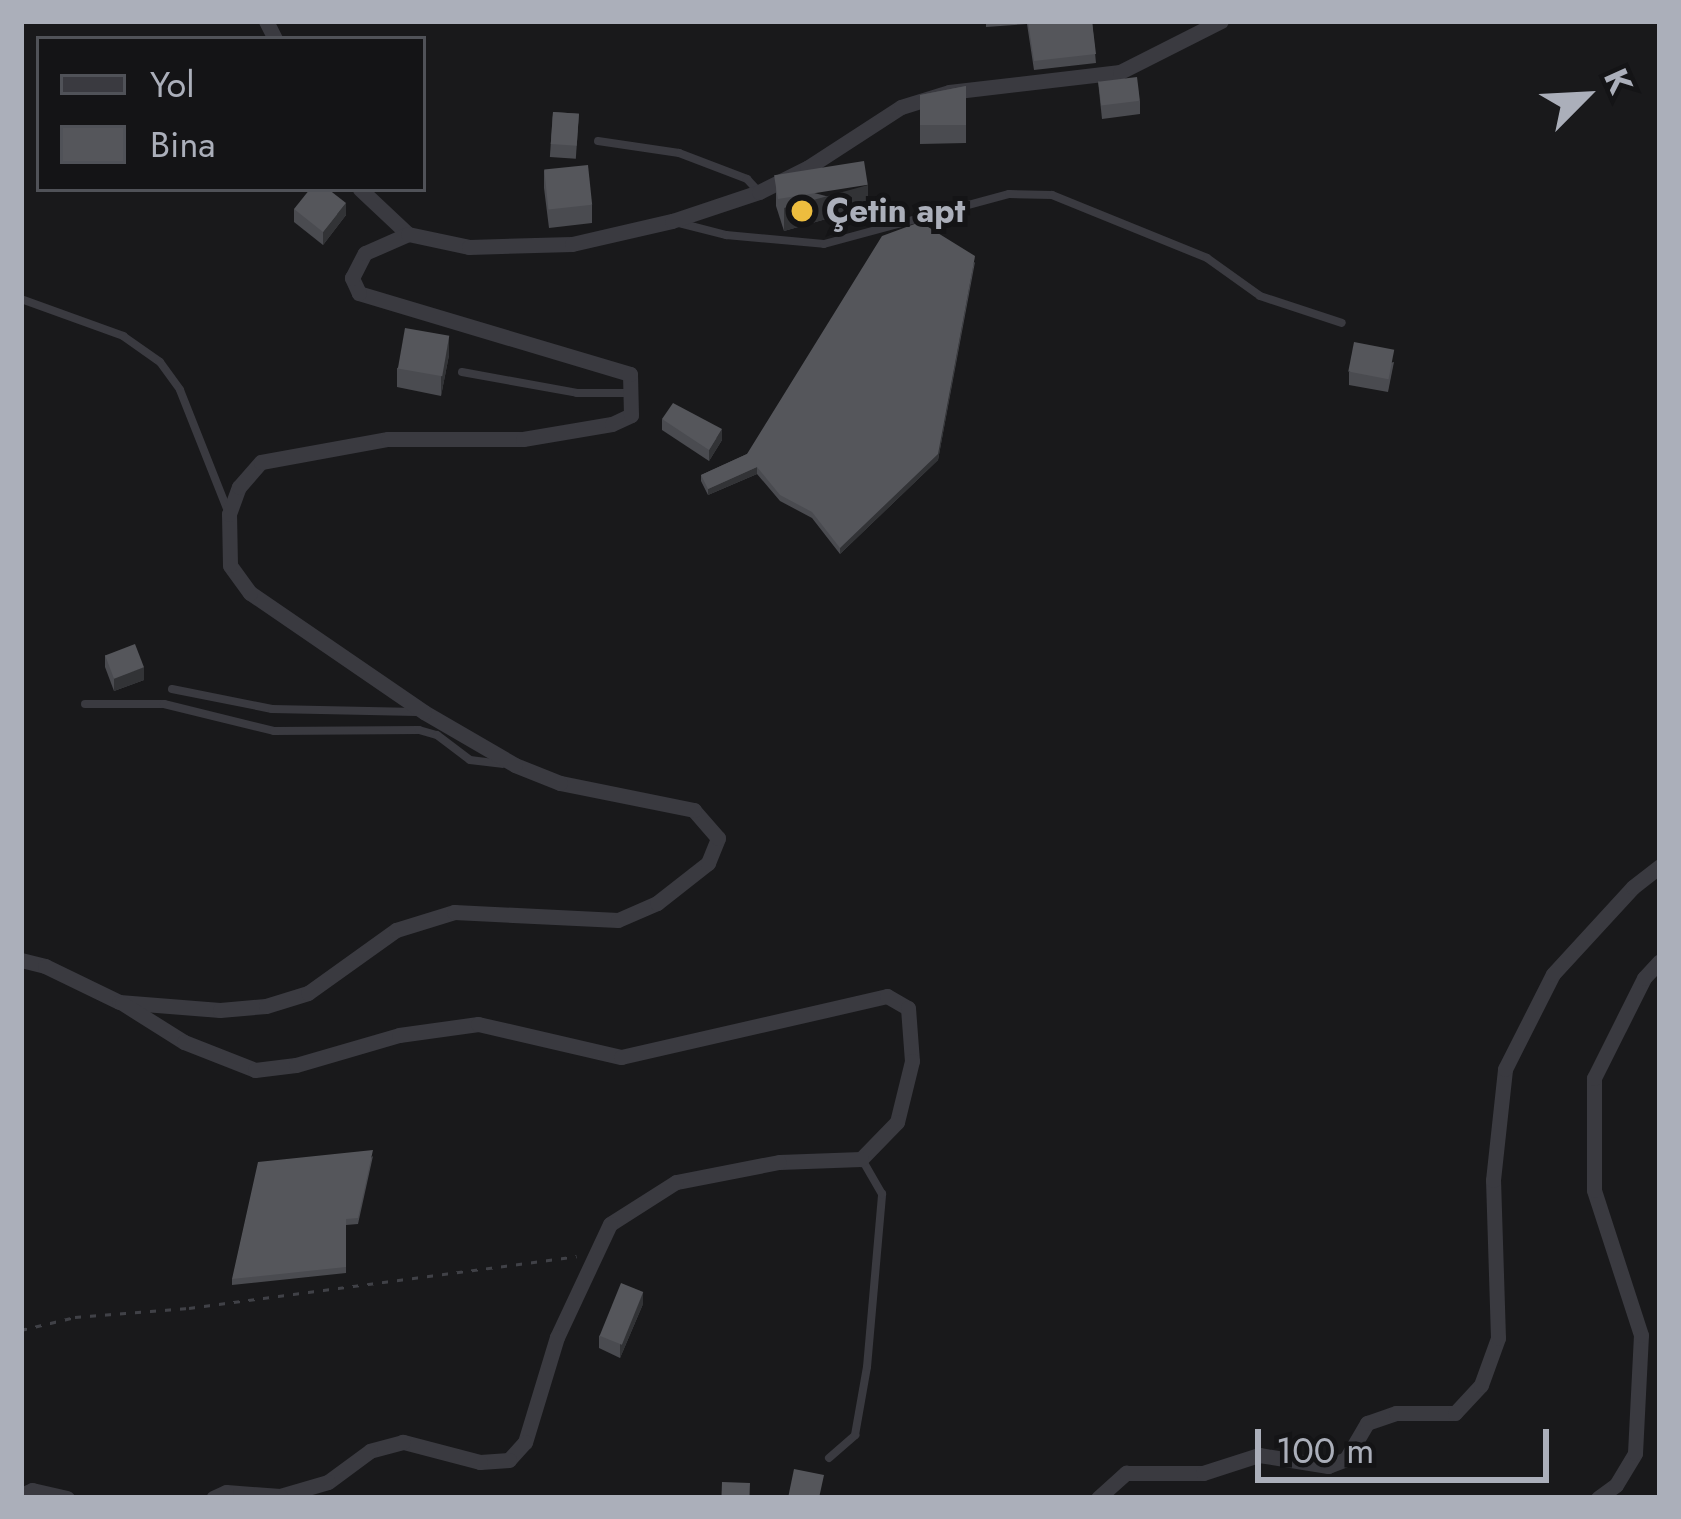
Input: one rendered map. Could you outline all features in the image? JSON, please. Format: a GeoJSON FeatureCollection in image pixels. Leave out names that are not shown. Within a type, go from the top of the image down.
{"type":"FeatureCollection","features":[{"type":"Feature","properties":{"kind":"street"},"geometry":{"type":"LineString","coordinates":[[363,192],[408,234],[469,247],[572,244],[671,221],[758,192],[807,168],[901,107],[949,92],[1120,72],[1221,21]]}},
{"type":"Feature","properties":{"kind":"street"},"geometry":{"type":"LineString","coordinates":[[119,1002],[220,1010],[266,1006],[308,993],[396,930],[454,912],[619,920],[657,903],[708,863],[718,838],[694,810],[560,783],[515,765],[424,712],[250,593],[230,565],[229,514],[239,487],[261,462],[388,440],[523,439],[612,424],[631,415],[630,374],[359,292],[352,278],[364,253],[408,234]]}},
{"type":"Feature","properties":{"kind":"street"},"geometry":{"type":"LineString","coordinates":[[1098,1498],[1126,1473],[1203,1473],[1258,1455],[1328,1466],[1346,1459],[1367,1423],[1396,1413],[1455,1413],[1481,1385],[1498,1338],[1493,1180],[1504,1069],[1553,974],[1634,886],[1660,866]]}},
{"type":"Feature","properties":{"kind":"street"},"geometry":{"type":"LineString","coordinates":[[21,960],[45,966],[119,1002],[184,1042],[255,1070],[296,1065],[399,1035],[478,1024],[621,1057],[887,996],[908,1008],[912,1061],[897,1122],[861,1159],[778,1162],[676,1182],[610,1224],[557,1337],[525,1442],[509,1460],[480,1462],[404,1442],[370,1451],[328,1482],[280,1496],[226,1492],[213,1498]]}},
{"type":"Feature","properties":{"kind":"street"},"geometry":{"type":"LineString","coordinates":[[1598,1498],[1616,1485],[1635,1453],[1641,1335],[1594,1190],[1594,1078],[1644,978],[1660,962]]}},
{"type":"Feature","properties":{"kind":"street"},"geometry":{"type":"LineString","coordinates":[[21,1495],[32,1490],[67,1498]]}},
{"type":"Feature","properties":{"kind":"lane"},"geometry":{"type":"LineString","coordinates":[[598,141],[679,153],[747,179],[758,192]]}},
{"type":"Feature","properties":{"kind":"lane"},"geometry":{"type":"LineString","coordinates":[[671,221],[726,235],[824,244],[1009,194],[1052,195],[1207,258],[1260,296],[1342,323]]}},
{"type":"Feature","properties":{"kind":"lane"},"geometry":{"type":"LineString","coordinates":[[21,299],[123,335],[160,362],[188,406],[229,514]]}},
{"type":"Feature","properties":{"kind":"lane"},"geometry":{"type":"LineString","coordinates":[[462,372],[577,393],[634,393]]}},
{"type":"Feature","properties":{"kind":"lane"},"geometry":{"type":"LineString","coordinates":[[172,689],[272,709],[424,712]]}},
{"type":"Feature","properties":{"kind":"lane"},"geometry":{"type":"LineString","coordinates":[[85,704],[164,704],[274,731],[419,730],[436,735],[470,760],[515,765]]}},
{"type":"Feature","properties":{"kind":"lane"},"geometry":{"type":"LineString","coordinates":[[830,1458],[855,1435],[867,1367],[882,1194],[861,1159]]}},
{"type":"Feature","properties":{"kind":"path"},"geometry":{"type":"LineString","coordinates":[[21,1330],[74,1317],[189,1307],[596,1254]]}},
{"type":"Feature","properties":{"kind":"building"},"geometry":{"type":"Polygon","coordinates":[[[1028,21],[1092,21],[1096,54],[1034,61],[1028,21]]]}},
{"type":"Feature","properties":{"kind":"building"},"geometry":{"type":"Polygon","coordinates":[[[1137,77],[1140,101],[1101,106],[1098,82],[1137,77]]]}},
{"type":"Feature","properties":{"kind":"building"},"geometry":{"type":"Polygon","coordinates":[[[966,86],[966,125],[920,125],[920,95],[966,86]]]}},
{"type":"Feature","properties":{"kind":"building"},"geometry":{"type":"Polygon","coordinates":[[[553,112],[579,114],[577,146],[551,144],[553,112]]]}},
{"type":"Feature","properties":{"kind":"building"},"geometry":{"type":"Polygon","coordinates":[[[864,161],[868,185],[778,199],[774,175],[864,161]]]}},
{"type":"Feature","properties":{"kind":"building"},"geometry":{"type":"Polygon","coordinates":[[[588,165],[592,205],[548,209],[544,170],[588,165]]]}},
{"type":"Feature","properties":{"kind":"building"},"geometry":{"type":"Polygon","coordinates":[[[308,192],[332,192],[346,203],[323,232],[294,209],[308,192]]]}},
{"type":"Feature","properties":{"kind":"building"},"geometry":{"type":"Polygon","coordinates":[[[920,222],[975,256],[938,454],[840,548],[812,512],[780,495],[757,467],[708,489],[701,475],[747,454],[882,236],[920,222]]]}},
{"type":"Feature","properties":{"kind":"building"},"geometry":{"type":"Polygon","coordinates":[[[405,328],[449,336],[442,376],[398,368],[405,328]]]}},
{"type":"Feature","properties":{"kind":"building"},"geometry":{"type":"Polygon","coordinates":[[[1354,342],[1394,350],[1389,379],[1348,371],[1354,342]]]}},
{"type":"Feature","properties":{"kind":"building"},"geometry":{"type":"Polygon","coordinates":[[[673,403],[722,429],[709,450],[662,419],[673,403]]]}},
{"type":"Feature","properties":{"kind":"building"},"geometry":{"type":"Polygon","coordinates":[[[135,644],[144,667],[114,679],[105,655],[135,644]]]}},
{"type":"Feature","properties":{"kind":"building"},"geometry":{"type":"Polygon","coordinates":[[[373,1150],[358,1218],[346,1219],[346,1267],[232,1279],[258,1162],[373,1150]]]}},
{"type":"Feature","properties":{"kind":"building"},"geometry":{"type":"Polygon","coordinates":[[[621,1283],[643,1292],[622,1345],[600,1336],[621,1283]]]}},
{"type":"Feature","properties":{"kind":"building"},"geometry":{"type":"Polygon","coordinates":[[[794,1469],[824,1475],[819,1498],[788,1498],[794,1469]]]}},
{"type":"Feature","properties":{"kind":"building"},"geometry":{"type":"Polygon","coordinates":[[[722,1482],[750,1483],[749,1498],[721,1498],[722,1482]]]}},
{"type":"Feature","properties":{"kind":"place","name":"Çetin apt"},"geometry":{"type":"Point","coordinates":[802,211]}}]}
